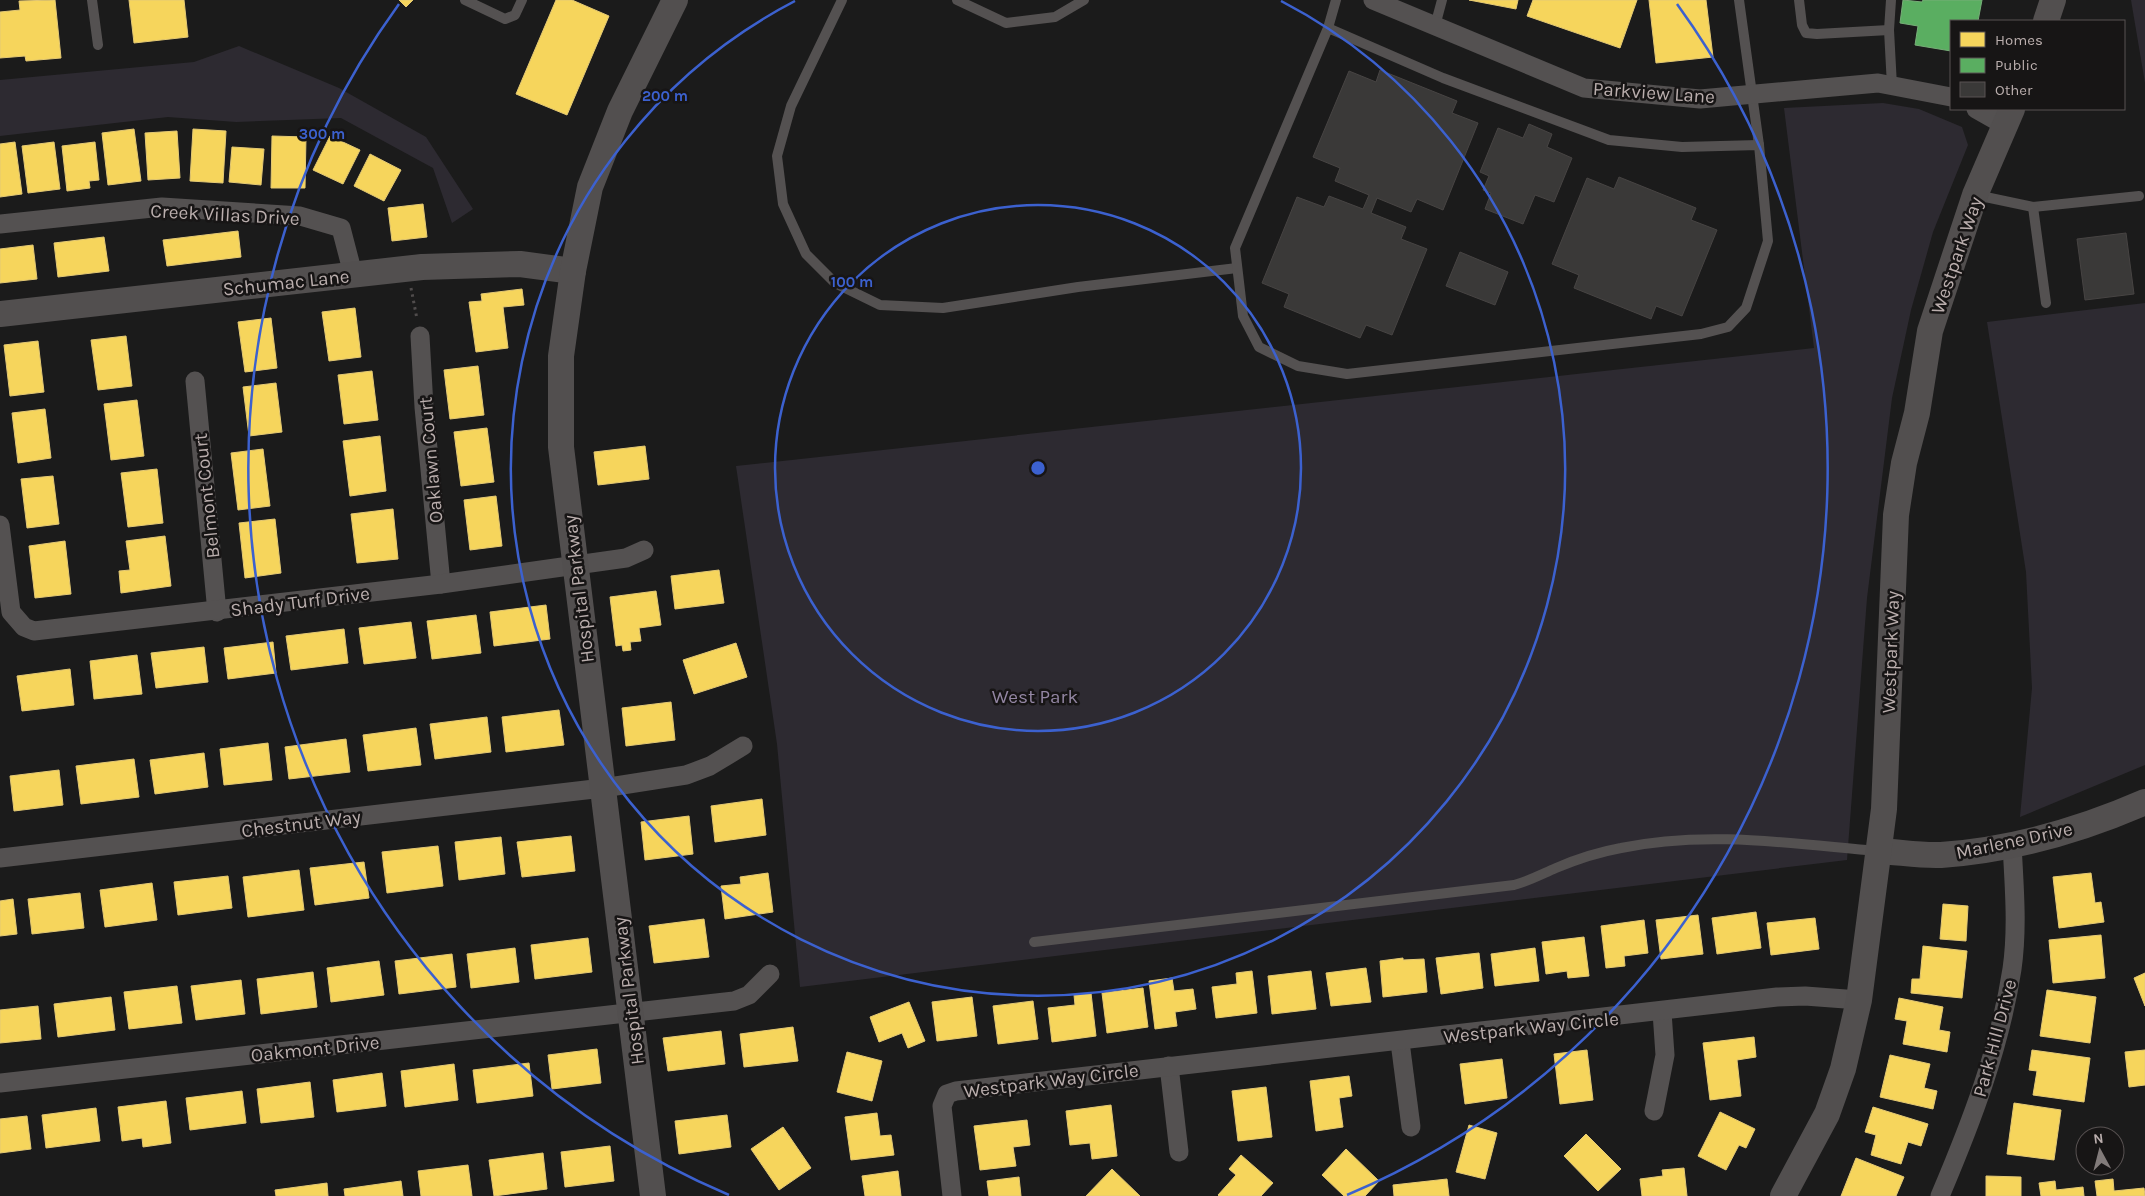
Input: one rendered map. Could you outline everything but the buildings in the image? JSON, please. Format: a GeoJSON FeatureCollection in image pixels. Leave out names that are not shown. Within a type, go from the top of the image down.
{"type":"FeatureCollection","features":[{"type":"Feature","properties":{"kind":"street","name":"Parkview Lane"},"geometry":{"type":"LineString","coordinates":[[1373,0],[1584,88],[1700,99],[1878,84],[1950,97]]}},
{"type":"Feature","properties":{"kind":"street"},"geometry":{"type":"LineString","coordinates":[[2046,20],[2053,0]]}},
{"type":"Feature","properties":{"kind":"street","name":"Hospital Parkway"},"geometry":{"type":"LineString","coordinates":[[653,1196],[561,447],[561,356],[574,271],[590,187],[620,111],[671,3]]}},
{"type":"Feature","properties":{"kind":"street"},"geometry":{"type":"LineString","coordinates":[[1980,110],[2009,117]]}},
{"type":"Feature","properties":{"kind":"street","name":"Westpark Way"},"geometry":{"type":"LineString","coordinates":[[1783,1196],[1827,1114],[1843,1069],[1859,1000],[1884,799],[1896,515],[1904,463],[1917,413],[1930,331],[1975,195],[2009,117]]}},
{"type":"Feature","properties":{"kind":"street","name":"Creek Villas Drive"},"geometry":{"type":"LineString","coordinates":[[0,224],[162,207],[300,216],[341,228],[353,274]]}},
{"type":"Feature","properties":{"kind":"street","name":"Schumac Lane"},"geometry":{"type":"LineString","coordinates":[[0,314],[407,268],[470,264],[520,264],[574,271]]}},
{"type":"Feature","properties":{"kind":"street","name":"Oaklawn Court"},"geometry":{"type":"LineString","coordinates":[[420,336],[424,407],[441,584]]}},
{"type":"Feature","properties":{"kind":"street","name":"Belmont Court"},"geometry":{"type":"LineString","coordinates":[[195,381],[217,612]]}},
{"type":"Feature","properties":{"kind":"street","name":"Shady Turf Drive"},"geometry":{"type":"LineString","coordinates":[[0,525],[11,612],[24,627],[34,631],[217,612],[441,584],[626,558],[644,550]]}},
{"type":"Feature","properties":{"kind":"street","name":"Chestnut Way"},"geometry":{"type":"LineString","coordinates":[[0,858],[603,788],[686,775],[710,766],[743,746]]}},
{"type":"Feature","properties":{"kind":"street","name":"Marlene Drive"},"geometry":{"type":"LineString","coordinates":[[1879,851],[1939,855],[2012,844],[2071,830],[2145,802]]}},
{"type":"Feature","properties":{"kind":"street","name":"Park Hill Drive"},"geometry":{"type":"LineString","coordinates":[[1940,1196],[1973,1118],[2001,1025],[2012,968],[2016,920],[2012,844]]}},
{"type":"Feature","properties":{"kind":"street","name":"Oakmont Drive"},"geometry":{"type":"LineString","coordinates":[[0,1083],[734,1001],[749,995],[770,974]]}},
{"type":"Feature","properties":{"kind":"street","name":"Westpark Way Circle"},"geometry":{"type":"LineString","coordinates":[[952,1196],[942,1106],[947,1094],[956,1091],[1796,996],[1859,1000]]}},
{"type":"Feature","properties":{"kind":"street"},"geometry":{"type":"LineString","coordinates":[[1654,1111],[1665,1055],[1662,1012]]}},
{"type":"Feature","properties":{"kind":"street"},"geometry":{"type":"LineString","coordinates":[[1400,1042],[1411,1127]]}},
{"type":"Feature","properties":{"kind":"street"},"geometry":{"type":"LineString","coordinates":[[1168,1066],[1179,1152]]}},
{"type":"Feature","properties":{"kind":"lane"},"geometry":{"type":"LineString","coordinates":[[92,0],[98,45]]}},
{"type":"Feature","properties":{"kind":"lane"},"geometry":{"type":"LineString","coordinates":[[465,0],[505,19],[510,19],[515,15],[522,0]]}},
{"type":"Feature","properties":{"kind":"lane"},"geometry":{"type":"LineString","coordinates":[[842,0],[791,106],[777,156],[783,204],[806,254],[835,283],[880,305],[943,308],[1078,287],[1237,268]]}},
{"type":"Feature","properties":{"kind":"lane"},"geometry":{"type":"LineString","coordinates":[[957,0],[1006,23],[1055,17],[1084,0]]}},
{"type":"Feature","properties":{"kind":"lane"},"geometry":{"type":"LineString","coordinates":[[1336,0],[1328,28],[1235,248],[1243,316],[1259,348],[1298,366],[1347,374],[1701,334],[1728,327],[1746,308],[1768,242],[1753,94],[1739,0]]}},
{"type":"Feature","properties":{"kind":"lane"},"geometry":{"type":"LineString","coordinates":[[1435,26],[1442,0]]}},
{"type":"Feature","properties":{"kind":"lane"},"geometry":{"type":"LineString","coordinates":[[1799,0],[1802,24],[1806,33],[1889,30]]}},
{"type":"Feature","properties":{"kind":"lane"},"geometry":{"type":"LineString","coordinates":[[1891,0],[1889,30],[1892,86]]}},
{"type":"Feature","properties":{"kind":"lane"},"geometry":{"type":"LineString","coordinates":[[1328,28],[1443,78],[1609,140],[1682,147],[1759,145]]}},
{"type":"Feature","properties":{"kind":"lane"},"geometry":{"type":"LineString","coordinates":[[1975,195],[2033,207],[2139,196]]}},
{"type":"Feature","properties":{"kind":"lane"},"geometry":{"type":"LineString","coordinates":[[2033,207],[2046,303]]}},
{"type":"Feature","properties":{"kind":"lane"},"geometry":{"type":"LineString","coordinates":[[1034,942],[1514,885],[1533,880],[1583,858],[1620,848],[1665,841],[1715,838],[1879,851]]}},
{"type":"Feature","properties":{"kind":"path"},"geometry":{"type":"LineString","coordinates":[[407,268],[420,336]]}},
{"type":"Feature","properties":{"kind":"green space"},"geometry":{"type":"Polygon","coordinates":[[[2131,0],[2145,0],[2145,83],[2131,0]]]}},
{"type":"Feature","properties":{"kind":"green space"},"geometry":{"type":"Polygon","coordinates":[[[239,46],[339,88],[426,137],[473,209],[452,223],[433,168],[341,118],[236,122],[168,117],[0,136],[0,80],[194,62],[239,46]]]}},
{"type":"Feature","properties":{"kind":"green space","name":"West Park"},"geometry":{"type":"Polygon","coordinates":[[[1883,103],[1919,109],[1962,127],[1968,145],[1933,232],[1911,310],[1892,398],[1867,598],[1847,860],[800,987],[777,744],[736,466],[1814,348],[1784,108],[1883,103]]]}},
{"type":"Feature","properties":{"kind":"green space"},"geometry":{"type":"Polygon","coordinates":[[[2145,303],[2145,765],[2020,817],[2032,688],[2026,572],[1987,322],[2145,303]]]}}]}
